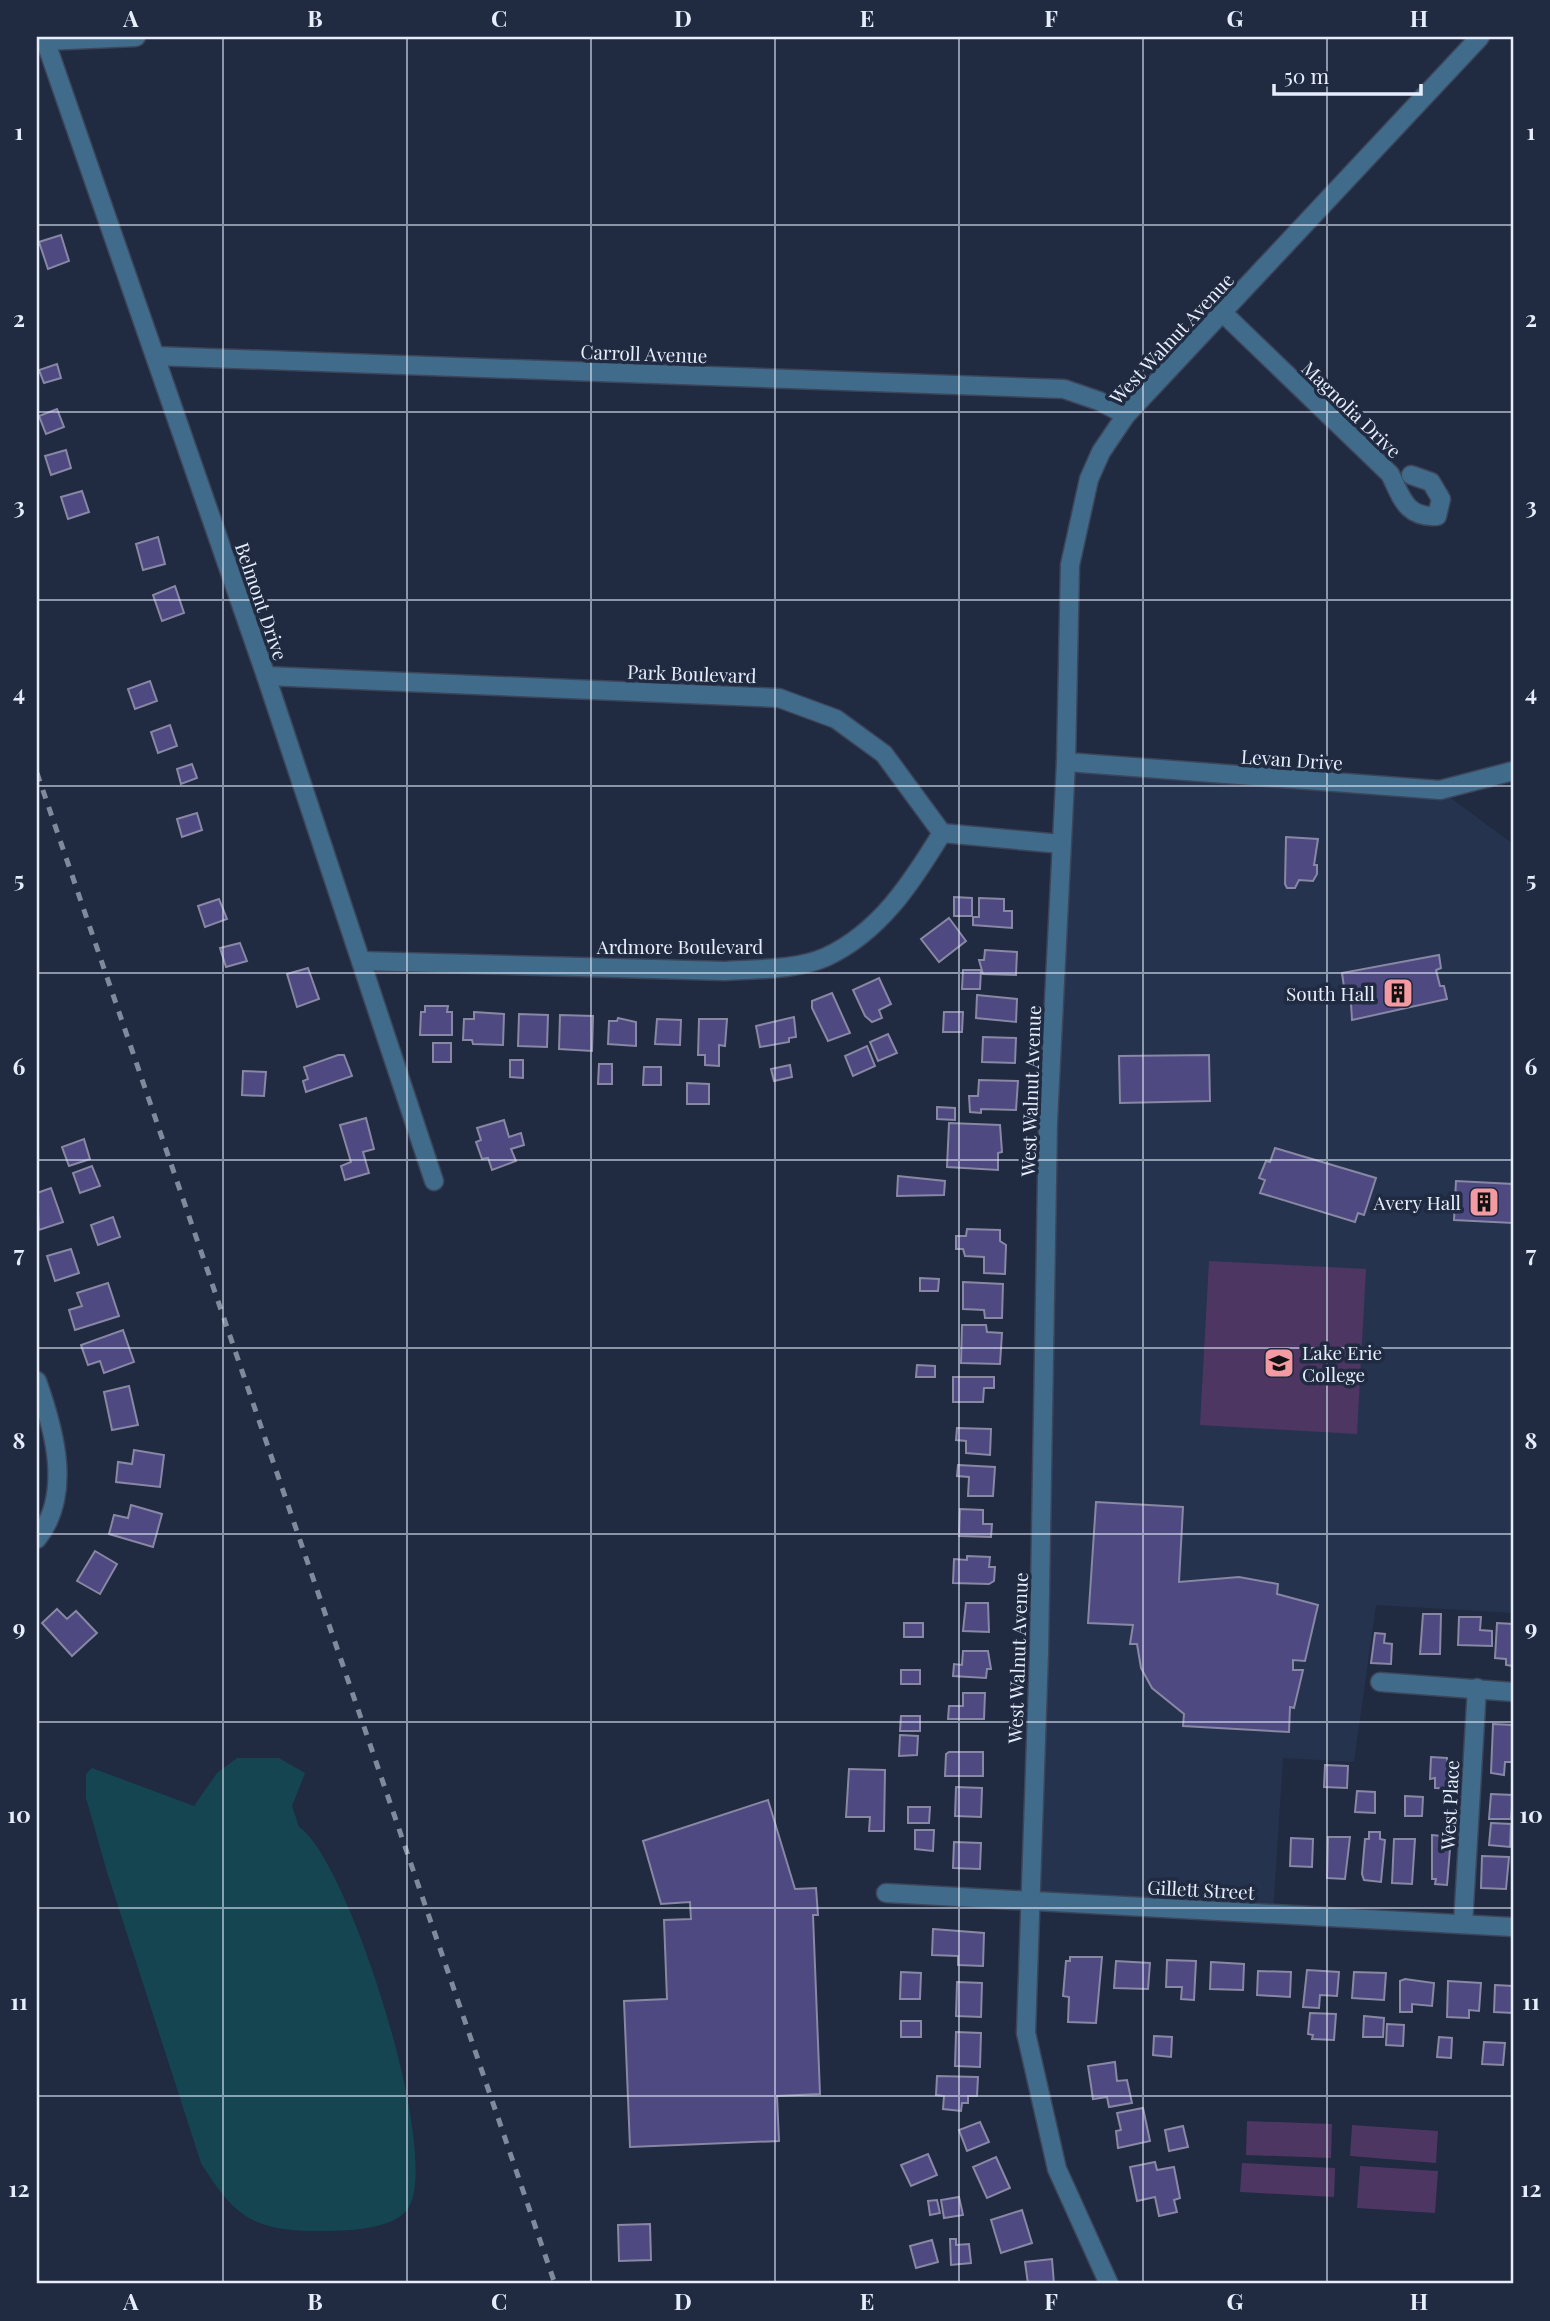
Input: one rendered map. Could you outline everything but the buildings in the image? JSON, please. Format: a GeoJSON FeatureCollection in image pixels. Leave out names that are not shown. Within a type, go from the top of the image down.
{"type":"FeatureCollection","features":[{"type":"Feature","properties":{"kind":"street"},"geometry":{"type":"LineString","coordinates":[[44,39],[136,37]]}},
{"type":"Feature","properties":{"kind":"street","name":"West Walnut Avenue"},"geometry":{"type":"LineString","coordinates":[[1110,2284],[1057,2169],[1039,2103],[1026,2034],[1040,1638],[1048,1121],[1066,762],[1070,565],[1090,479],[1101,452],[1126,415],[1480,37]]}},
{"type":"Feature","properties":{"kind":"street","name":"Belmont Drive"},"geometry":{"type":"LineString","coordinates":[[44,39],[266,676],[434,1181]]}},
{"type":"Feature","properties":{"kind":"street","name":"Magnolia Drive"},"geometry":{"type":"LineString","coordinates":[[1223,313],[1390,474],[1407,508],[1421,517],[1437,516],[1441,499],[1432,482],[1411,475]]}},
{"type":"Feature","properties":{"kind":"street","name":"Carroll Avenue"},"geometry":{"type":"LineString","coordinates":[[155,356],[1064,389],[1099,401],[1126,415]]}},
{"type":"Feature","properties":{"kind":"street","name":"Park Boulevard"},"geometry":{"type":"LineString","coordinates":[[266,676],[779,698],[835,719],[884,754],[942,833]]}},
{"type":"Feature","properties":{"kind":"street","name":"Levan Drive"},"geometry":{"type":"LineString","coordinates":[[1066,762],[1440,790],[1513,771]]}},
{"type":"Feature","properties":{"kind":"street"},"geometry":{"type":"LineString","coordinates":[[942,833],[1061,844]]}},
{"type":"Feature","properties":{"kind":"street","name":"Ardmore Boulevard"},"geometry":{"type":"LineString","coordinates":[[361,961],[725,971],[780,967],[824,958],[862,935],[908,888],[942,833]]}},
{"type":"Feature","properties":{"kind":"street"},"geometry":{"type":"LineString","coordinates":[[37,1381],[53,1426],[58,1464],[54,1499],[37,1539]]}},
{"type":"Feature","properties":{"kind":"street"},"geometry":{"type":"LineString","coordinates":[[1380,1682],[1513,1692]]}},
{"type":"Feature","properties":{"kind":"street","name":"West Place"},"geometry":{"type":"LineString","coordinates":[[1463,1924],[1477,1688]]}},
{"type":"Feature","properties":{"kind":"street","name":"Gillett Street"},"geometry":{"type":"LineString","coordinates":[[886,1893],[1513,1927]]}},
{"type":"Feature","properties":{"kind":"shaded area","name":"Lake Erie College"},"geometry":{"type":"Polygon","coordinates":[[[1066,762],[1440,790],[1513,844],[1513,1613],[1376,1605],[1354,1762],[1283,1758],[1273,1914],[1030,1901],[1066,762]]]}},
{"type":"Feature","properties":{"kind":"shaded area"},"geometry":{"type":"Polygon","coordinates":[[[1209,1261],[1366,1269],[1357,1434],[1200,1425],[1209,1261]]]}},
{"type":"Feature","properties":{"kind":"shaded area"},"geometry":{"type":"Polygon","coordinates":[[[237,1758],[279,1758],[305,1773],[292,1806],[299,1827],[319,1850],[342,1893],[386,2011],[413,2133],[415,2180],[407,2210],[388,2223],[362,2229],[334,2231],[272,2227],[244,2215],[233,2206],[201,2163],[107,1872],[86,1798],[86,1774],[92,1768],[194,1806],[217,1773],[237,1758]]]}},
{"type":"Feature","properties":{"kind":"shaded area"},"geometry":{"type":"Polygon","coordinates":[[[1247,2121],[1332,2124],[1331,2158],[1246,2155],[1247,2121]]]}},
{"type":"Feature","properties":{"kind":"shaded area"},"geometry":{"type":"Polygon","coordinates":[[[1352,2125],[1438,2131],[1436,2163],[1350,2156],[1352,2125]]]}},
{"type":"Feature","properties":{"kind":"shaded area"},"geometry":{"type":"Polygon","coordinates":[[[1242,2163],[1335,2168],[1334,2197],[1240,2192],[1242,2163]]]}},
{"type":"Feature","properties":{"kind":"shaded area"},"geometry":{"type":"Polygon","coordinates":[[[1360,2166],[1438,2171],[1435,2213],[1357,2208],[1360,2166]]]}},
{"type":"Feature","properties":{"kind":"railway"},"geometry":{"type":"LineString","coordinates":[[37,773],[555,2284]]}},
{"type":"Feature","properties":{"kind":"place","name":"South Hall"},"geometry":{"type":"Point","coordinates":[1398,993]}},
{"type":"Feature","properties":{"kind":"place","name":"Avery Hall"},"geometry":{"type":"Point","coordinates":[1484,1202]}},
{"type":"Feature","properties":{"kind":"place","name":"Lake Erie College"},"geometry":{"type":"Point","coordinates":[1279,1363]}}]}
